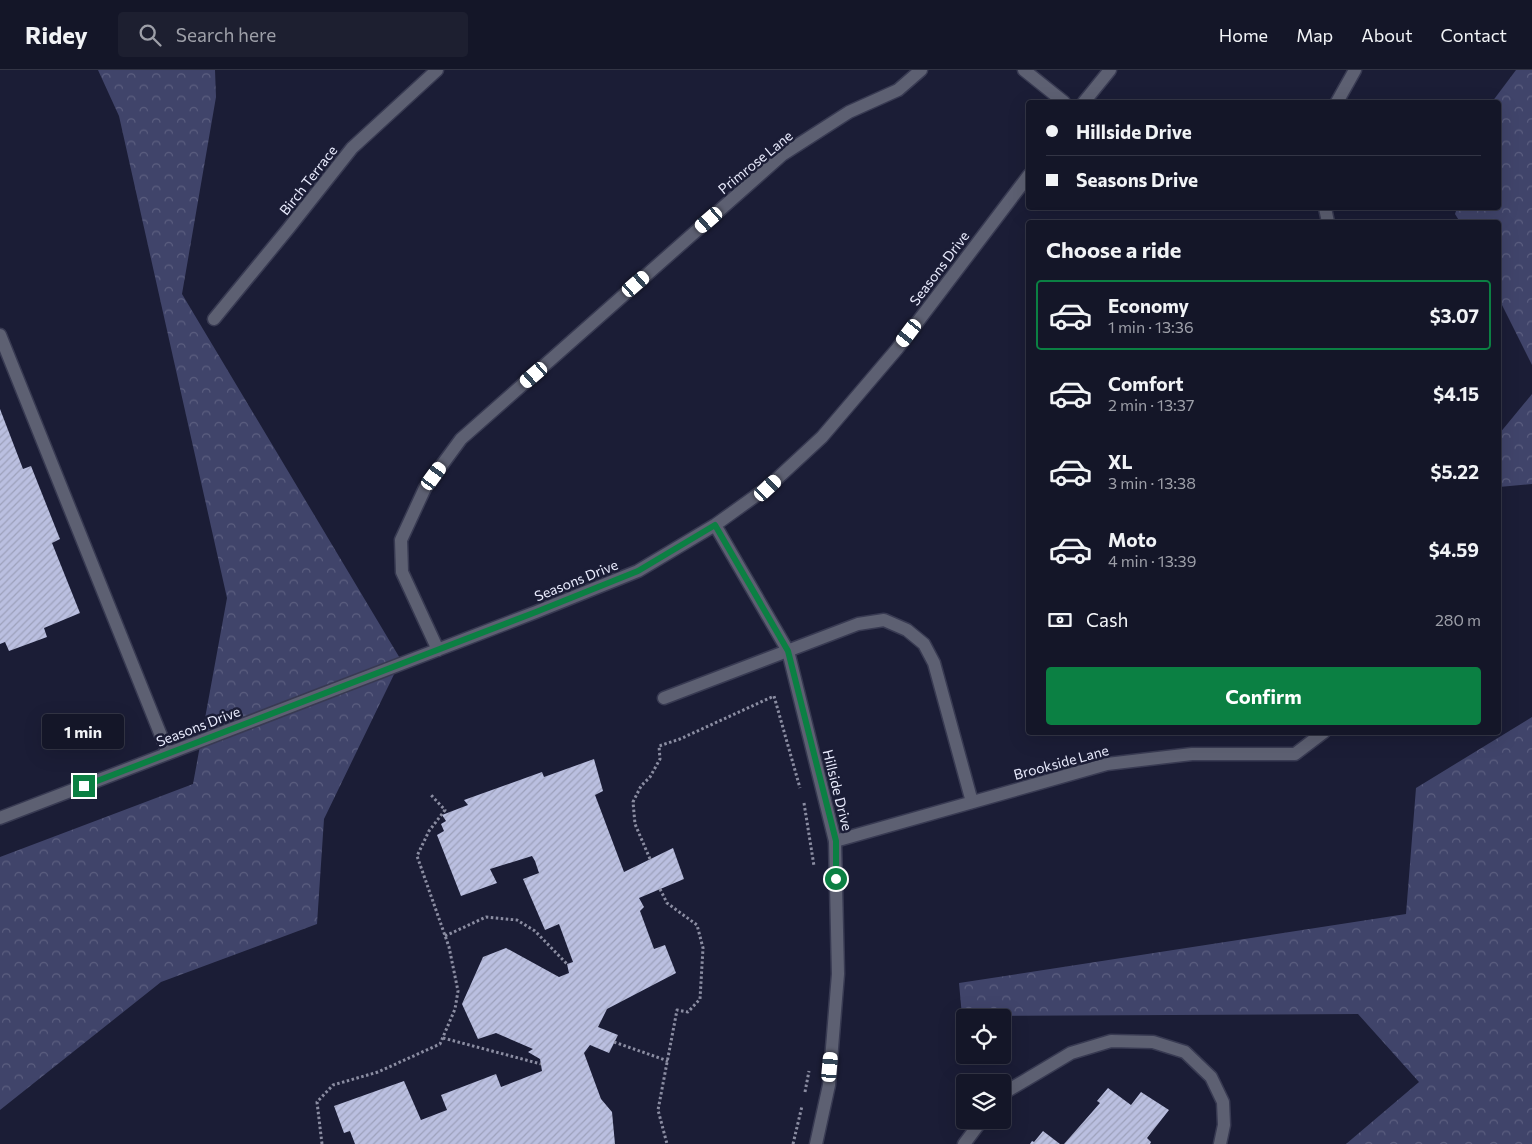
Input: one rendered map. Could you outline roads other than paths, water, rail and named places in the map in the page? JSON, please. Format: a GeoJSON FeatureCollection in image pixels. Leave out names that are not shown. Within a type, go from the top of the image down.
{"type":"FeatureCollection","features":[{"type":"Feature","properties":{"kind":"street","name":"Birch Terrace"},"geometry":{"type":"LineString","coordinates":[[214,319],[352,148],[437,70]]}},
{"type":"Feature","properties":{"kind":"street","name":"Primrose Lane"},"geometry":{"type":"LineString","coordinates":[[438,650],[402,572],[401,540],[425,488],[461,439],[782,155],[849,112],[898,90],[921,70]]}},
{"type":"Feature","properties":{"kind":"street"},"geometry":{"type":"LineString","coordinates":[[1024,70],[1062,100]]}},
{"type":"Feature","properties":{"kind":"street"},"geometry":{"type":"LineString","coordinates":[[1086,100],[1110,70]]}},
{"type":"Feature","properties":{"kind":"street"},"geometry":{"type":"LineString","coordinates":[[1338,100],[1355,70]]}},
{"type":"Feature","properties":{"kind":"street","name":"Seasons Drive"},"geometry":{"type":"LineString","coordinates":[[0,818],[638,571],[715,525],[768,488],[822,437],[897,349],[1026,179]]}},
{"type":"Feature","properties":{"kind":"street"},"geometry":{"type":"LineString","coordinates":[[0,335],[168,753]]}},
{"type":"Feature","properties":{"kind":"street","name":"Hillside Drive"},"geometry":{"type":"LineString","coordinates":[[715,525],[788,651],[836,841],[838,974],[829,1085],[816,1144]]}},
{"type":"Feature","properties":{"kind":"street"},"geometry":{"type":"LineString","coordinates":[[664,698],[858,624],[884,620],[907,630],[924,644],[934,663],[972,802]]}},
{"type":"Feature","properties":{"kind":"street","name":"Brookside Lane"},"geometry":{"type":"LineString","coordinates":[[836,841],[1107,764],[1192,754],[1295,754],[1320,735]]}},
{"type":"Feature","properties":{"kind":"street"},"geometry":{"type":"LineString","coordinates":[[1011,1089],[1071,1053],[1111,1041],[1153,1042],[1185,1052],[1211,1078],[1223,1102],[1224,1125],[1220,1144]]}},
{"type":"Feature","properties":{"kind":"street"},"geometry":{"type":"LineString","coordinates":[[964,1144],[975,1129]]}}]}
